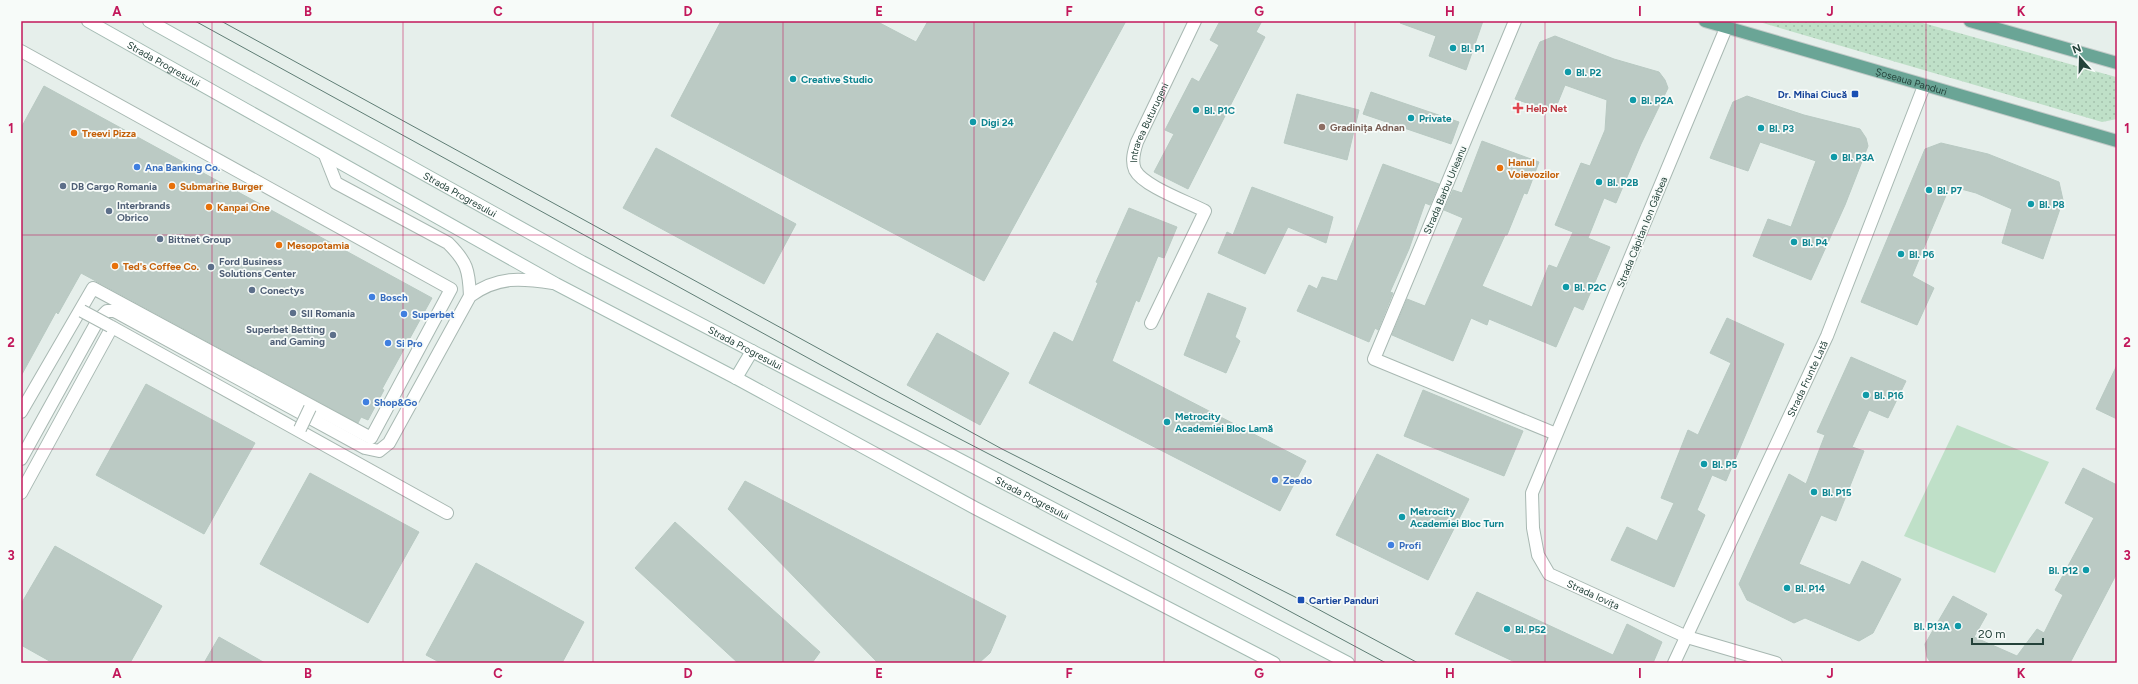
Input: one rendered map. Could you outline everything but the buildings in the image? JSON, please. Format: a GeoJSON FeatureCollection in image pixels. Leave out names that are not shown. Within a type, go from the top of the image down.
{"type":"FeatureCollection","features":[{"type":"Feature","properties":{"kind":"main road","name":"Șoseaua Panduri"},"geometry":{"type":"LineString","coordinates":[[1705,21],[2117,141]]}},
{"type":"Feature","properties":{"kind":"main road"},"geometry":{"type":"LineString","coordinates":[[1970,21],[2004,26],[2117,63]]}},
{"type":"Feature","properties":{"kind":"street","name":"Strada Progresului"},"geometry":{"type":"LineString","coordinates":[[88,21],[556,284],[736,378],[975,508],[1274,663]]}},
{"type":"Feature","properties":{"kind":"street","name":"Strada Progresului"},"geometry":{"type":"LineString","coordinates":[[150,21],[582,262],[1348,663]]}},
{"type":"Feature","properties":{"kind":"street","name":"Intrarea Buturugeni"},"geometry":{"type":"LineString","coordinates":[[1151,323],[1204,211],[1144,178],[1134,168],[1133,156],[1137,142],[1195,21]]}},
{"type":"Feature","properties":{"kind":"street","name":"Strada Barbu Urleanu"},"geometry":{"type":"LineString","coordinates":[[1515,21],[1374,359],[1556,434]]}},
{"type":"Feature","properties":{"kind":"street","name":"Strada Căpitan Ion Gârbea"},"geometry":{"type":"LineString","coordinates":[[1556,434],[1578,386],[1726,28]]}},
{"type":"Feature","properties":{"kind":"street"},"geometry":{"type":"LineString","coordinates":[[21,51],[451,289],[371,438],[311,407],[93,288],[21,412]]}},
{"type":"Feature","properties":{"kind":"street","name":"Strada Frunte Lată"},"geometry":{"type":"LineString","coordinates":[[1674,663],[1827,336],[1924,86]]}},
{"type":"Feature","properties":{"kind":"street"},"geometry":{"type":"LineString","coordinates":[[325,155],[336,183],[448,243],[462,257],[469,272],[470,296]]}},
{"type":"Feature","properties":{"kind":"street"},"geometry":{"type":"LineString","coordinates":[[21,459],[98,320],[107,311],[114,311],[365,448],[379,451],[389,443],[470,296],[481,289],[507,280],[523,278],[556,284]]}},
{"type":"Feature","properties":{"kind":"street"},"geometry":{"type":"LineString","coordinates":[[81,310],[447,512]]}},
{"type":"Feature","properties":{"kind":"street"},"geometry":{"type":"LineString","coordinates":[[21,493],[111,327]]}},
{"type":"Feature","properties":{"kind":"street"},"geometry":{"type":"LineString","coordinates":[[736,378],[752,351]]}},
{"type":"Feature","properties":{"kind":"street"},"geometry":{"type":"LineString","coordinates":[[300,430],[311,407]]}},
{"type":"Feature","properties":{"kind":"street","name":"Strada Iovița"},"geometry":{"type":"LineString","coordinates":[[1556,434],[1532,493],[1533,528],[1538,555],[1549,574],[1687,637],[1776,663]]}},
{"type":"Feature","properties":{"kind":"green space"},"geometry":{"type":"Polygon","coordinates":[[[1756,21],[1916,21],[2116,77],[2117,119],[2102,122],[1756,21]]]}},
{"type":"Feature","properties":{"kind":"green space"},"geometry":{"type":"Polygon","coordinates":[[[1957,425],[2049,462],[1995,573],[1904,536],[1957,425]]]}},
{"type":"Feature","properties":{"kind":"tram line"},"geometry":{"type":"LineString","coordinates":[[195,21],[879,397],[1226,577],[1386,663]]}},
{"type":"Feature","properties":{"kind":"tram line"},"geometry":{"type":"LineString","coordinates":[[221,21],[1002,449],[1301,600],[1418,663]]}},
{"type":"Feature","properties":{"kind":"place","name":"Bl. P1"},"geometry":{"type":"Point","coordinates":[1453,48]}},
{"type":"Feature","properties":{"kind":"place","name":"Bl. P2"},"geometry":{"type":"Point","coordinates":[1568,72]}},
{"type":"Feature","properties":{"kind":"place","name":"Creative Studio"},"geometry":{"type":"Point","coordinates":[793,79]}},
{"type":"Feature","properties":{"kind":"place","name":"Dr. Mihai Ciucă"},"geometry":{"type":"Point","coordinates":[1855,94]}},
{"type":"Feature","properties":{"kind":"place","name":"Bl. P2A"},"geometry":{"type":"Point","coordinates":[1633,100]}},
{"type":"Feature","properties":{"kind":"place","name":"Help Net"},"geometry":{"type":"Point","coordinates":[1518,108]}},
{"type":"Feature","properties":{"kind":"place","name":"Bl. P1C"},"geometry":{"type":"Point","coordinates":[1196,110]}},
{"type":"Feature","properties":{"kind":"place","name":"Private"},"geometry":{"type":"Point","coordinates":[1411,118]}},
{"type":"Feature","properties":{"kind":"place","name":"Digi 24"},"geometry":{"type":"Point","coordinates":[973,122]}},
{"type":"Feature","properties":{"kind":"place","name":"Gradinița Adnan"},"geometry":{"type":"Point","coordinates":[1322,127]}},
{"type":"Feature","properties":{"kind":"place","name":"Bl. P3"},"geometry":{"type":"Point","coordinates":[1761,128]}},
{"type":"Feature","properties":{"kind":"place","name":"Treevi Pizza"},"geometry":{"type":"Point","coordinates":[74,133]}},
{"type":"Feature","properties":{"kind":"place","name":"Bl. P3A"},"geometry":{"type":"Point","coordinates":[1834,157]}},
{"type":"Feature","properties":{"kind":"place","name":"Ana Banking Co."},"geometry":{"type":"Point","coordinates":[137,167]}},
{"type":"Feature","properties":{"kind":"place","name":"Hanul Voievozilor"},"geometry":{"type":"Point","coordinates":[1500,168]}},
{"type":"Feature","properties":{"kind":"place","name":"Bl. P2B"},"geometry":{"type":"Point","coordinates":[1599,182]}},
{"type":"Feature","properties":{"kind":"place","name":"DB Cargo Romania"},"geometry":{"type":"Point","coordinates":[63,186]}},
{"type":"Feature","properties":{"kind":"place","name":"Submarine Burger"},"geometry":{"type":"Point","coordinates":[172,186]}},
{"type":"Feature","properties":{"kind":"place","name":"Bl. P7"},"geometry":{"type":"Point","coordinates":[1929,190]}},
{"type":"Feature","properties":{"kind":"place","name":"Bl. P8"},"geometry":{"type":"Point","coordinates":[2031,204]}},
{"type":"Feature","properties":{"kind":"place","name":"Kanpai One"},"geometry":{"type":"Point","coordinates":[209,207]}},
{"type":"Feature","properties":{"kind":"place","name":"Interbrands Obrico"},"geometry":{"type":"Point","coordinates":[109,211]}},
{"type":"Feature","properties":{"kind":"place","name":"Bittnet Group"},"geometry":{"type":"Point","coordinates":[160,239]}},
{"type":"Feature","properties":{"kind":"place","name":"Bl. P4"},"geometry":{"type":"Point","coordinates":[1794,242]}},
{"type":"Feature","properties":{"kind":"place","name":"Mesopotamia"},"geometry":{"type":"Point","coordinates":[279,245]}},
{"type":"Feature","properties":{"kind":"place","name":"Bl. P6"},"geometry":{"type":"Point","coordinates":[1901,254]}},
{"type":"Feature","properties":{"kind":"place","name":"Ted's Coffee Co."},"geometry":{"type":"Point","coordinates":[115,266]}},
{"type":"Feature","properties":{"kind":"place","name":"Ford Business Solutions Center"},"geometry":{"type":"Point","coordinates":[211,267]}},
{"type":"Feature","properties":{"kind":"place","name":"Bl. P2C"},"geometry":{"type":"Point","coordinates":[1566,287]}},
{"type":"Feature","properties":{"kind":"place","name":"Conectys"},"geometry":{"type":"Point","coordinates":[252,290]}},
{"type":"Feature","properties":{"kind":"place","name":"Bosch"},"geometry":{"type":"Point","coordinates":[372,297]}},
{"type":"Feature","properties":{"kind":"place","name":"SII Romania"},"geometry":{"type":"Point","coordinates":[293,313]}},
{"type":"Feature","properties":{"kind":"place","name":"Superbet"},"geometry":{"type":"Point","coordinates":[404,314]}},
{"type":"Feature","properties":{"kind":"place","name":"Superbet Betting and Gaming"},"geometry":{"type":"Point","coordinates":[333,335]}},
{"type":"Feature","properties":{"kind":"place","name":"Si Pro"},"geometry":{"type":"Point","coordinates":[388,343]}},
{"type":"Feature","properties":{"kind":"place","name":"Bl. P16"},"geometry":{"type":"Point","coordinates":[1866,395]}},
{"type":"Feature","properties":{"kind":"place","name":"Shop&Go"},"geometry":{"type":"Point","coordinates":[366,402]}},
{"type":"Feature","properties":{"kind":"place","name":"Metrocity Academiei Bloc Lamă"},"geometry":{"type":"Point","coordinates":[1167,422]}},
{"type":"Feature","properties":{"kind":"place","name":"Bl. P5"},"geometry":{"type":"Point","coordinates":[1704,464]}},
{"type":"Feature","properties":{"kind":"place","name":"Zeedo"},"geometry":{"type":"Point","coordinates":[1275,480]}},
{"type":"Feature","properties":{"kind":"place","name":"Bl. P15"},"geometry":{"type":"Point","coordinates":[1814,492]}},
{"type":"Feature","properties":{"kind":"place","name":"Metrocity Academiei Bloc Turn"},"geometry":{"type":"Point","coordinates":[1402,517]}},
{"type":"Feature","properties":{"kind":"place","name":"Profi"},"geometry":{"type":"Point","coordinates":[1391,545]}},
{"type":"Feature","properties":{"kind":"place","name":"Bl. P12"},"geometry":{"type":"Point","coordinates":[2086,570]}},
{"type":"Feature","properties":{"kind":"place","name":"Bl. P14"},"geometry":{"type":"Point","coordinates":[1787,588]}},
{"type":"Feature","properties":{"kind":"place","name":"Cartier Panduri"},"geometry":{"type":"Point","coordinates":[1301,600]}},
{"type":"Feature","properties":{"kind":"place","name":"Bl. P13A"},"geometry":{"type":"Point","coordinates":[1958,626]}},
{"type":"Feature","properties":{"kind":"place","name":"Bl. P52"},"geometry":{"type":"Point","coordinates":[1507,629]}}]}
